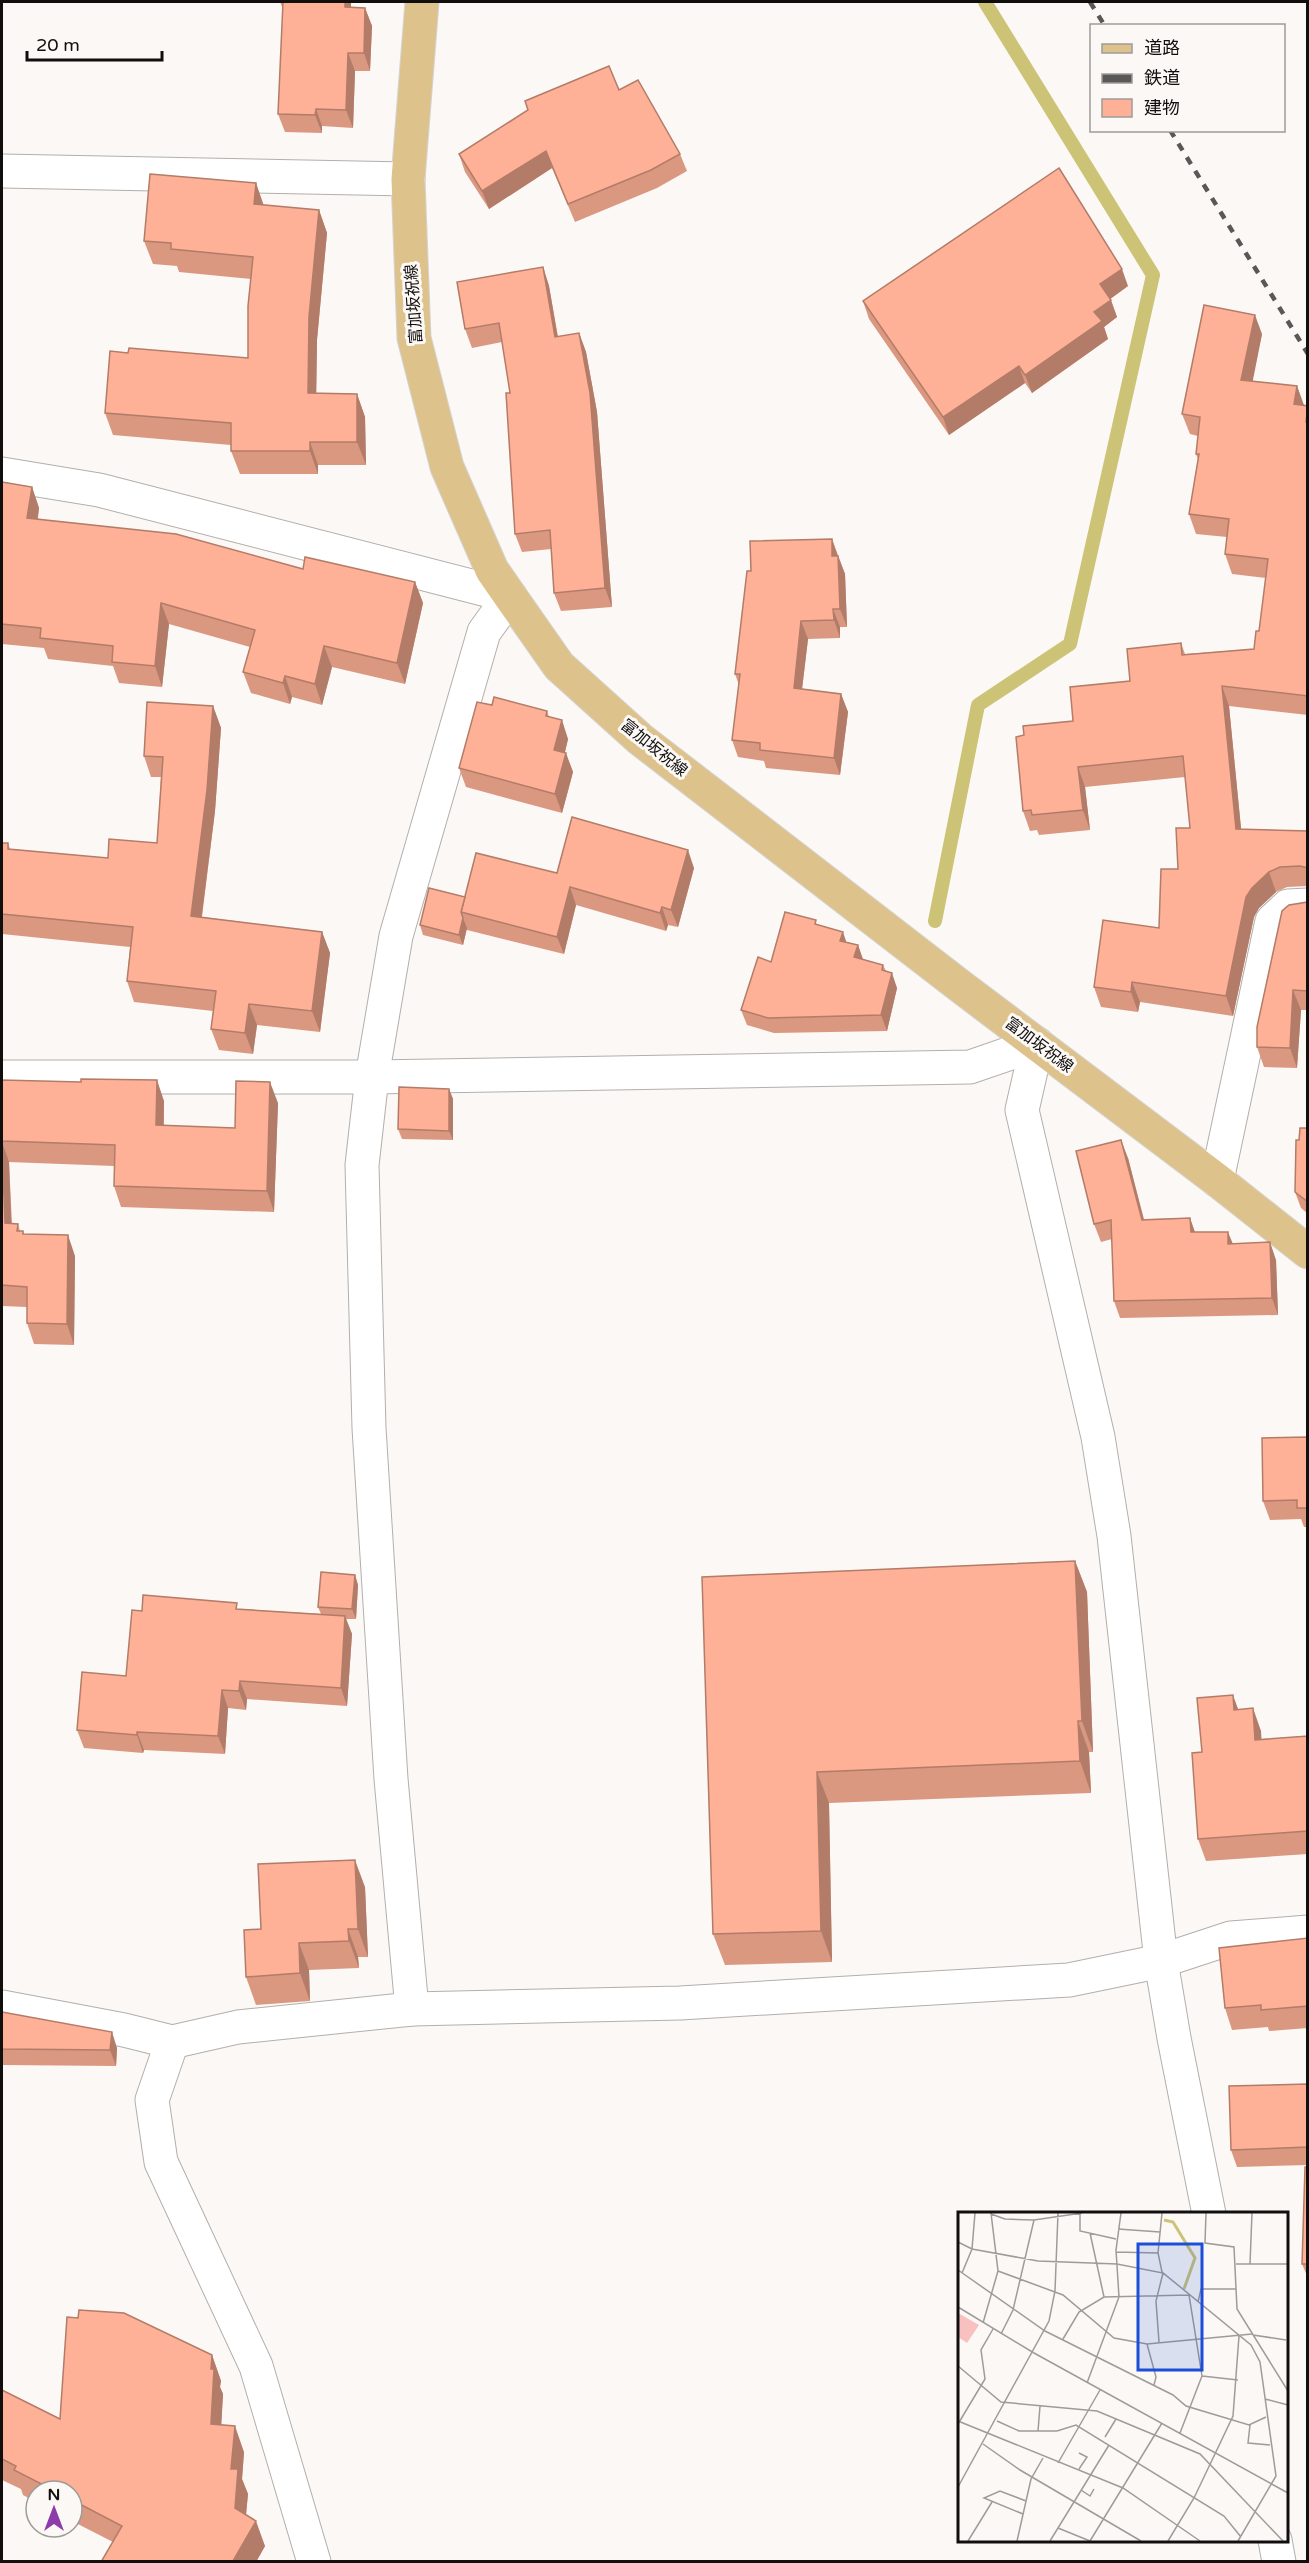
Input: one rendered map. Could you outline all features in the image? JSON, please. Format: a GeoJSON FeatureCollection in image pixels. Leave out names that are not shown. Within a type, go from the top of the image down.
{"type":"FeatureCollection","features":[{"type":"Feature","properties":{"kind":"main road","name":"富加坂祝線"},"geometry":{"type":"LineString","coordinates":[[422,2],[408,179],[414,338],[447,467],[492,570],[559,666],[640,740],[1308,1252]]}},
{"type":"Feature","properties":{"kind":"street"},"geometry":{"type":"LineString","coordinates":[[2,171],[408,179]]}},
{"type":"Feature","properties":{"kind":"street"},"geometry":{"type":"LineString","coordinates":[[2,474],[99,490],[510,596],[484,632],[396,936],[372,1077],[362,1165],[369,1428],[392,1779],[412,2009]]}},
{"type":"Feature","properties":{"kind":"street"},"geometry":{"type":"LineString","coordinates":[[1217,1180],[1272,921],[1288,906],[1308,905]]}},
{"type":"Feature","properties":{"kind":"street"},"geometry":{"type":"LineString","coordinates":[[2,1077],[372,1077],[970,1067],[1037,1044]]}},
{"type":"Feature","properties":{"kind":"street"},"geometry":{"type":"LineString","coordinates":[[1037,1044],[1022,1110],[1101,1459],[1114,1536],[1161,1961],[1209,2212]]}},
{"type":"Feature","properties":{"kind":"street"},"geometry":{"type":"LineString","coordinates":[[2,2007],[124,2030],[172,2042],[238,2027],[412,2009],[680,2003],[1069,1980],[1161,1961],[1231,1938],[1308,1932]]}},
{"type":"Feature","properties":{"kind":"street"},"geometry":{"type":"LineString","coordinates":[[172,2042],[152,2100],[161,2162],[256,2366],[314,2562]]}},
{"type":"Feature","properties":{"kind":"street"},"geometry":{"type":"LineString","coordinates":[[1275,2542],[1279,2562]]}},
{"type":"Feature","properties":{"kind":"building"},"geometry":{"type":"Polygon","coordinates":[[[283,2],[345,2],[345,7],[365,8],[364,53],[348,53],[346,110],[316,109],[315,115],[278,114],[283,2]]]}},
{"type":"Feature","properties":{"kind":"building"},"geometry":{"type":"Polygon","coordinates":[[[609,66],[619,90],[638,80],[680,154],[651,170],[568,204],[546,151],[482,191],[459,154],[528,110],[525,101],[609,66]]]}},
{"type":"Feature","properties":{"kind":"building"},"geometry":{"type":"Polygon","coordinates":[[[1059,168],[1122,269],[1100,284],[1111,300],[1094,312],[1102,321],[1025,375],[1019,366],[943,417],[863,301],[1059,168]]]}},
{"type":"Feature","properties":{"kind":"building"},"geometry":{"type":"Polygon","coordinates":[[[150,174],[256,183],[254,204],[319,210],[309,317],[308,393],[357,394],[357,442],[310,442],[310,451],[231,451],[231,423],[105,413],[110,351],[128,353],[129,348],[248,358],[248,306],[253,257],[171,249],[171,243],[144,241],[150,174]]]}},
{"type":"Feature","properties":{"kind":"building"},"geometry":{"type":"Polygon","coordinates":[[[543,267],[555,337],[579,333],[590,393],[605,588],[554,593],[550,530],[515,534],[506,393],[510,393],[499,323],[465,329],[457,282],[543,267]]]}},
{"type":"Feature","properties":{"kind":"building"},"geometry":{"type":"Polygon","coordinates":[[[1204,305],[1255,315],[1241,380],[1297,386],[1294,404],[1308,406],[1306,422],[1308,423],[1308,696],[1222,686],[1236,829],[1308,831],[1308,868],[1280,867],[1269,872],[1246,897],[1226,996],[1132,982],[1131,992],[1094,987],[1103,920],[1159,928],[1161,869],[1178,869],[1176,828],[1190,828],[1183,756],[1078,767],[1083,810],[1032,815],[1031,810],[1023,811],[1016,737],[1024,735],[1023,726],[1073,721],[1070,687],[1130,681],[1127,649],[1181,643],[1182,655],[1254,649],[1256,631],[1259,631],[1268,559],[1225,554],[1229,519],[1189,514],[1199,454],[1196,454],[1200,417],[1182,414],[1204,305]]]}},
{"type":"Feature","properties":{"kind":"building"},"geometry":{"type":"Polygon","coordinates":[[[2,482],[32,487],[27,518],[176,534],[303,569],[305,557],[415,582],[397,663],[324,646],[315,684],[285,676],[283,683],[243,672],[255,630],[161,603],[155,666],[112,662],[113,646],[40,638],[41,628],[2,624],[2,482]]]}},
{"type":"Feature","properties":{"kind":"building"},"geometry":{"type":"Polygon","coordinates":[[[832,539],[832,556],[838,556],[840,609],[833,609],[834,620],[801,621],[794,688],[841,694],[834,758],[760,750],[760,743],[732,740],[740,674],[735,674],[747,571],[751,571],[750,541],[832,539]]]}},
{"type":"Feature","properties":{"kind":"building"},"geometry":{"type":"Polygon","coordinates":[[[494,697],[547,711],[546,716],[562,720],[554,750],[566,753],[555,794],[459,768],[477,702],[492,705],[494,697]]]}},
{"type":"Feature","properties":{"kind":"building"},"geometry":{"type":"Polygon","coordinates":[[[147,702],[213,706],[207,790],[191,916],[322,932],[312,1011],[249,1004],[245,1033],[211,1029],[216,991],[127,981],[133,927],[2,914],[2,843],[8,843],[8,849],[108,858],[109,839],[157,843],[163,757],[144,756],[147,702]]]}},
{"type":"Feature","properties":{"kind":"building"},"geometry":{"type":"Polygon","coordinates":[[[572,817],[688,850],[671,910],[662,907],[660,913],[570,887],[557,937],[461,912],[476,853],[557,873],[572,817]]]}},
{"type":"Feature","properties":{"kind":"building"},"geometry":{"type":"Polygon","coordinates":[[[429,888],[465,897],[459,935],[420,925],[429,888]]]}},
{"type":"Feature","properties":{"kind":"building"},"geometry":{"type":"Polygon","coordinates":[[[1308,902],[1308,991],[1293,990],[1290,1048],[1257,1047],[1257,1027],[1282,911],[1289,905],[1308,902]]]}},
{"type":"Feature","properties":{"kind":"building"},"geometry":{"type":"Polygon","coordinates":[[[785,912],[816,920],[815,924],[843,932],[840,941],[858,945],[854,957],[883,965],[882,970],[892,973],[881,1015],[768,1018],[741,1010],[758,957],[771,962],[785,912]]]}},
{"type":"Feature","properties":{"kind":"building"},"geometry":{"type":"Polygon","coordinates":[[[81,1079],[157,1080],[156,1125],[235,1128],[236,1081],[270,1082],[267,1191],[114,1186],[115,1145],[2,1141],[2,1080],[81,1082],[81,1079]]]}},
{"type":"Feature","properties":{"kind":"building"},"geometry":{"type":"Polygon","coordinates":[[[399,1087],[449,1089],[449,1131],[398,1129],[399,1087]]]}},
{"type":"Feature","properties":{"kind":"building"},"geometry":{"type":"Polygon","coordinates":[[[1300,1128],[1308,1128],[1308,1202],[1295,1192],[1296,1140],[1299,1140],[1300,1128]]]}},
{"type":"Feature","properties":{"kind":"building"},"geometry":{"type":"Polygon","coordinates":[[[1121,1140],[1142,1220],[1190,1218],[1191,1232],[1228,1232],[1228,1244],[1270,1242],[1272,1298],[1114,1301],[1111,1220],[1094,1224],[1076,1151],[1121,1140]]]}},
{"type":"Feature","properties":{"kind":"building"},"geometry":{"type":"Polygon","coordinates":[[[2,1146],[5,1223],[18,1224],[17,1231],[23,1231],[23,1234],[68,1235],[67,1324],[27,1323],[27,1287],[2,1285],[2,1146]]]}},
{"type":"Feature","properties":{"kind":"building"},"geometry":{"type":"Polygon","coordinates":[[[1308,1437],[1308,1508],[1297,1508],[1297,1500],[1263,1501],[1262,1438],[1308,1437]]]}},
{"type":"Feature","properties":{"kind":"building"},"geometry":{"type":"Polygon","coordinates":[[[1075,1561],[1082,1721],[1078,1721],[1080,1761],[817,1772],[821,1931],[713,1934],[702,1577],[1075,1561]]]}},
{"type":"Feature","properties":{"kind":"building"},"geometry":{"type":"Polygon","coordinates":[[[321,1572],[355,1575],[352,1609],[318,1607],[321,1572]]]}},
{"type":"Feature","properties":{"kind":"building"},"geometry":{"type":"Polygon","coordinates":[[[143,1595],[237,1603],[236,1609],[345,1616],[341,1688],[240,1681],[239,1691],[222,1690],[218,1736],[137,1732],[137,1735],[77,1730],[82,1672],[126,1676],[132,1610],[142,1611],[143,1595]]]}},
{"type":"Feature","properties":{"kind":"building"},"geometry":{"type":"Polygon","coordinates":[[[1233,1695],[1234,1710],[1253,1708],[1255,1740],[1308,1736],[1308,1831],[1198,1839],[1192,1753],[1202,1752],[1197,1698],[1233,1695]]]}},
{"type":"Feature","properties":{"kind":"building"},"geometry":{"type":"Polygon","coordinates":[[[355,1860],[358,1929],[348,1929],[349,1941],[299,1943],[300,1973],[246,1977],[244,1930],[261,1929],[258,1864],[355,1860]]]}},
{"type":"Feature","properties":{"kind":"building"},"geometry":{"type":"Polygon","coordinates":[[[1308,1938],[1308,2006],[1261,2010],[1261,2005],[1225,2008],[1219,1948],[1308,1938]]]}},
{"type":"Feature","properties":{"kind":"building"},"geometry":{"type":"Polygon","coordinates":[[[2,2012],[112,2032],[110,2050],[2,2049],[2,2012]]]}},
{"type":"Feature","properties":{"kind":"building"},"geometry":{"type":"Polygon","coordinates":[[[1308,2084],[1308,2147],[1231,2150],[1229,2086],[1308,2084]]]}},
{"type":"Feature","properties":{"kind":"building"},"geometry":{"type":"Polygon","coordinates":[[[1305,2167],[1308,2167],[1308,2264],[1302,2264],[1305,2167]]]}},
{"type":"Feature","properties":{"kind":"building"},"geometry":{"type":"Polygon","coordinates":[[[79,2310],[124,2313],[212,2355],[211,2369],[214,2369],[211,2424],[235,2426],[231,2469],[238,2469],[235,2508],[256,2521],[233,2562],[101,2562],[122,2526],[84,2506],[84,2479],[32,2479],[14,2470],[16,2466],[2,2459],[2,2390],[60,2419],[67,2317],[78,2318],[79,2310]]]}},
{"type":"Feature","properties":{"kind":"waterway"},"geometry":{"type":"LineString","coordinates":[[935,921],[978,705],[1070,644],[1153,275],[985,2]]}},
{"type":"Feature","properties":{"kind":"railway"},"geometry":{"type":"LineString","coordinates":[[1090,2],[1104,24]]}},
{"type":"Feature","properties":{"kind":"railway"},"geometry":{"type":"LineString","coordinates":[[1171,132],[1308,354]]}}]}
